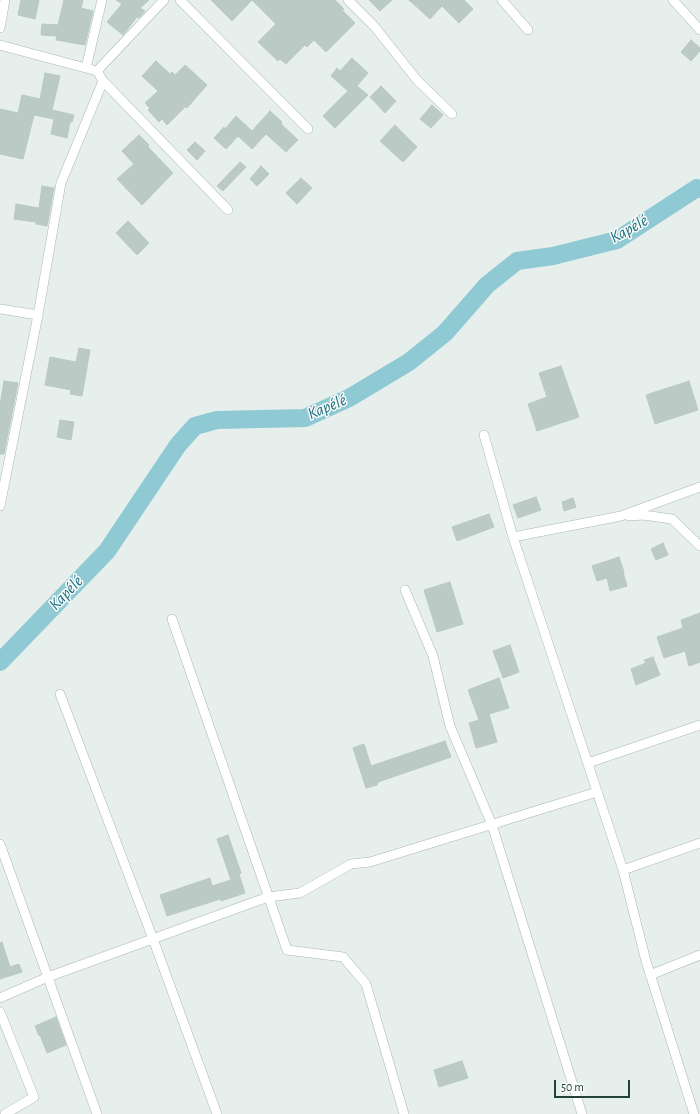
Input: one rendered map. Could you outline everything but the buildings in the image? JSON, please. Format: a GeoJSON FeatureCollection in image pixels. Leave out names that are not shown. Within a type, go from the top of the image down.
{"type":"FeatureCollection","features":[{"type":"Feature","properties":{"kind":"street"},"geometry":{"type":"LineString","coordinates":[[0,28],[5,0]]}},
{"type":"Feature","properties":{"kind":"street"},"geometry":{"type":"LineString","coordinates":[[86,68],[102,0]]}},
{"type":"Feature","properties":{"kind":"street"},"geometry":{"type":"LineString","coordinates":[[97,71],[164,0]]}},
{"type":"Feature","properties":{"kind":"street"},"geometry":{"type":"LineString","coordinates":[[180,0],[308,129]]}},
{"type":"Feature","properties":{"kind":"street"},"geometry":{"type":"LineString","coordinates":[[348,0],[374,26],[417,80],[452,114]]}},
{"type":"Feature","properties":{"kind":"street"},"geometry":{"type":"LineString","coordinates":[[502,0],[528,30]]}},
{"type":"Feature","properties":{"kind":"street"},"geometry":{"type":"LineString","coordinates":[[673,0],[700,30]]}},
{"type":"Feature","properties":{"kind":"street"},"geometry":{"type":"LineString","coordinates":[[0,45],[97,71],[103,81],[228,210]]}},
{"type":"Feature","properties":{"kind":"street"},"geometry":{"type":"LineString","coordinates":[[0,506],[38,315],[62,183],[103,81]]}},
{"type":"Feature","properties":{"kind":"street"},"geometry":{"type":"LineString","coordinates":[[0,309],[38,315]]}},
{"type":"Feature","properties":{"kind":"street"},"geometry":{"type":"LineString","coordinates":[[484,435],[513,537],[623,870],[650,975],[694,1114]]}},
{"type":"Feature","properties":{"kind":"street"},"geometry":{"type":"LineString","coordinates":[[513,537],[621,516],[700,486]]}},
{"type":"Feature","properties":{"kind":"street"},"geometry":{"type":"LineString","coordinates":[[621,516],[643,516],[672,519],[700,546]]}},
{"type":"Feature","properties":{"kind":"street"},"geometry":{"type":"LineString","coordinates":[[405,590],[432,656],[450,726],[492,825],[582,1114]]}},
{"type":"Feature","properties":{"kind":"street"},"geometry":{"type":"LineString","coordinates":[[172,619],[287,950],[343,957],[366,984],[404,1114]]}},
{"type":"Feature","properties":{"kind":"street"},"geometry":{"type":"LineString","coordinates":[[60,694],[153,939],[217,1114]]}},
{"type":"Feature","properties":{"kind":"street"},"geometry":{"type":"LineString","coordinates":[[588,763],[700,725]]}},
{"type":"Feature","properties":{"kind":"street"},"geometry":{"type":"LineString","coordinates":[[0,998],[48,977],[268,897],[300,894],[351,864],[370,862],[597,792]]}},
{"type":"Feature","properties":{"kind":"street"},"geometry":{"type":"LineString","coordinates":[[623,870],[700,843]]}},
{"type":"Feature","properties":{"kind":"street"},"geometry":{"type":"LineString","coordinates":[[0,844],[97,1114]]}},
{"type":"Feature","properties":{"kind":"street"},"geometry":{"type":"LineString","coordinates":[[650,975],[700,955]]}},
{"type":"Feature","properties":{"kind":"street"},"geometry":{"type":"LineString","coordinates":[[0,1012],[34,1097],[5,1114]]}},
{"type":"Feature","properties":{"kind":"waterway","name":"Kapélé"},"geometry":{"type":"LineString","coordinates":[[0,662],[107,551],[178,445],[195,426],[217,420],[305,418],[349,398],[409,362],[445,333],[487,285],[517,261],[553,256],[617,240],[697,188],[700,189]]}}]}
